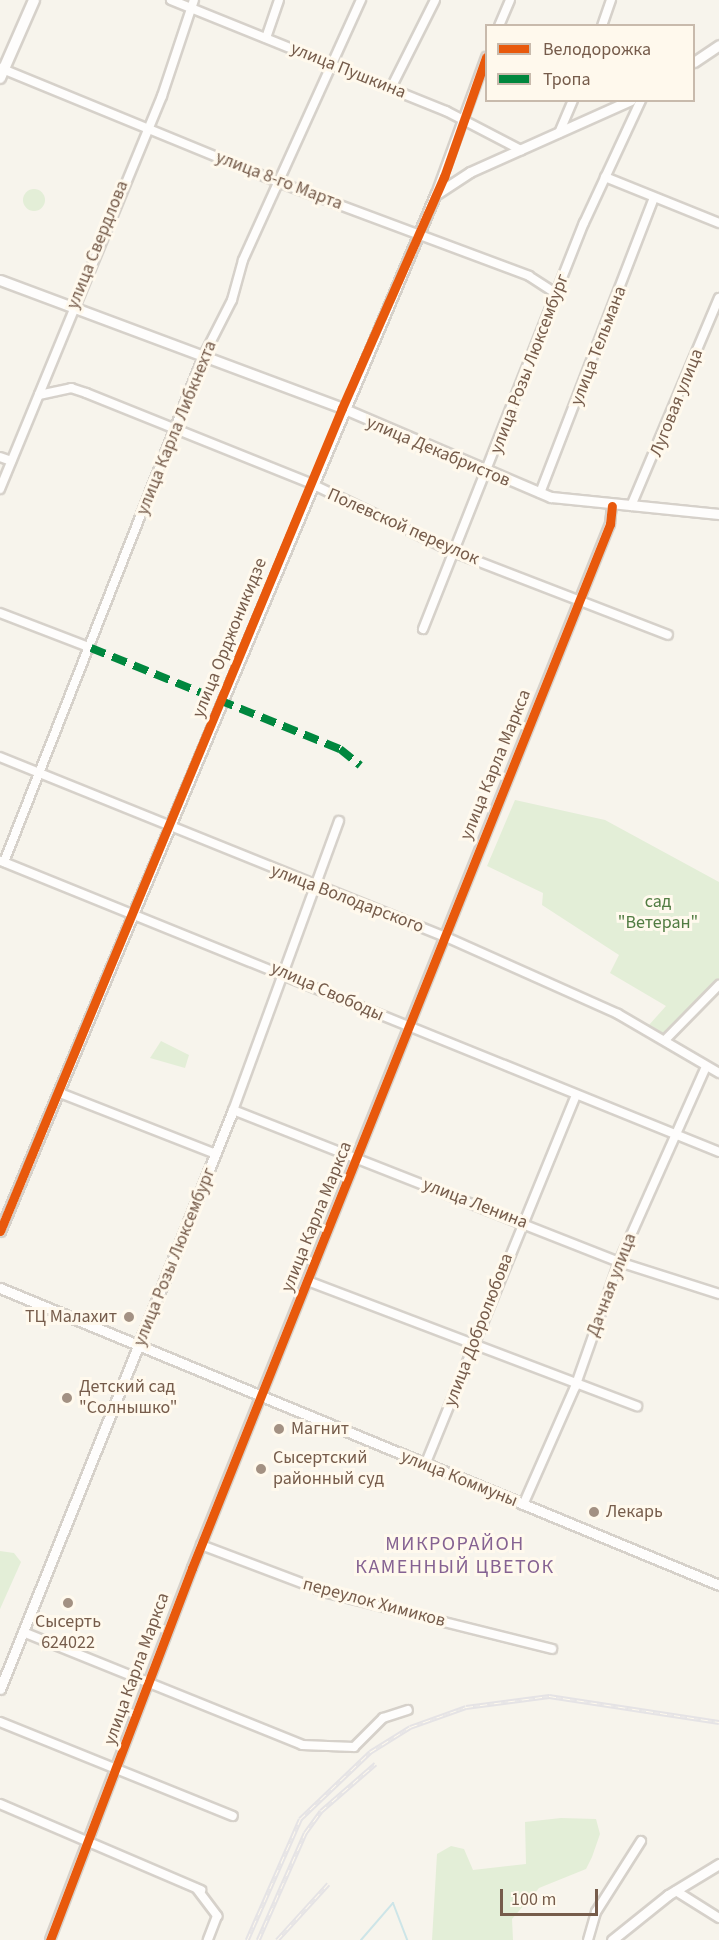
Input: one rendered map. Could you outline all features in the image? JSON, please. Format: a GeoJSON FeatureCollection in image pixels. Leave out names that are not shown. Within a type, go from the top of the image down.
{"type":"FeatureCollection","features":[{"type":"Feature","properties":{"kind":"main road"},"geometry":{"type":"LineString","coordinates":[[1,72],[33,0]]}},
{"type":"Feature","properties":{"kind":"street","name":"улица Пушкина"},"geometry":{"type":"LineString","coordinates":[[171,0],[192,4],[266,38],[391,88],[521,150]]}},
{"type":"Feature","properties":{"kind":"street"},"geometry":{"type":"LineString","coordinates":[[266,38],[279,0]]}},
{"type":"Feature","properties":{"kind":"street","name":"улица Карла Либкнехта"},"geometry":{"type":"LineString","coordinates":[[2,861],[36,768],[91,648],[203,357],[330,63],[361,0]]}},
{"type":"Feature","properties":{"kind":"street"},"geometry":{"type":"LineString","coordinates":[[391,88],[435,0]]}},
{"type":"Feature","properties":{"kind":"street"},"geometry":{"type":"LineString","coordinates":[[500,24],[510,0]]}},
{"type":"Feature","properties":{"kind":"street"},"geometry":{"type":"LineString","coordinates":[[603,24],[611,0]]}},
{"type":"Feature","properties":{"kind":"street","name":"улица Свердлова"},"geometry":{"type":"LineString","coordinates":[[0,489],[72,307],[148,128],[192,4]]}},
{"type":"Feature","properties":{"kind":"street"},"geometry":{"type":"LineString","coordinates":[[695,61],[719,45]]}},
{"type":"Feature","properties":{"kind":"street","name":"улица Орджоникидзе"},"geometry":{"type":"LineString","coordinates":[[0,1231],[170,829],[342,408],[435,195],[485,60]]}},
{"type":"Feature","properties":{"kind":"street","name":"улица 8-го Марта"},"geometry":{"type":"LineString","coordinates":[[1,72],[148,128],[278,182],[529,276],[557,294]]}},
{"type":"Feature","properties":{"kind":"street"},"geometry":{"type":"LineString","coordinates":[[558,135],[572,102]]}},
{"type":"Feature","properties":{"kind":"street"},"geometry":{"type":"LineString","coordinates":[[435,195],[521,150],[627,102]]}},
{"type":"Feature","properties":{"kind":"street","name":"улица Розы Люксембург"},"geometry":{"type":"LineString","coordinates":[[423,629],[488,474],[557,294],[640,102]]}},
{"type":"Feature","properties":{"kind":"street"},"geometry":{"type":"LineString","coordinates":[[606,177],[719,223]]}},
{"type":"Feature","properties":{"kind":"street","name":"улица Тельмана"},"geometry":{"type":"LineString","coordinates":[[540,494],[654,198]]}},
{"type":"Feature","properties":{"kind":"street","name":"улица Декабристов"},"geometry":{"type":"LineString","coordinates":[[0,280],[342,408],[488,474],[540,494],[612,506],[719,514]]}},
{"type":"Feature","properties":{"kind":"street","name":"Луговая улица"},"geometry":{"type":"LineString","coordinates":[[631,506],[719,298]]}},
{"type":"Feature","properties":{"kind":"street","name":"Полевской переулок"},"geometry":{"type":"LineString","coordinates":[[39,395],[72,388],[312,484],[456,554],[668,635]]}},
{"type":"Feature","properties":{"kind":"street"},"geometry":{"type":"LineString","coordinates":[[0,457],[11,461]]}},
{"type":"Feature","properties":{"kind":"street","name":"улица Карла Маркса"},"geometry":{"type":"LineString","coordinates":[[50,1940],[118,1768],[201,1545],[310,1282],[579,600],[612,506]]}},
{"type":"Feature","properties":{"kind":"street"},"geometry":{"type":"LineString","coordinates":[[0,613],[91,648]]}},
{"type":"Feature","properties":{"kind":"street","name":"улица Володарского"},"geometry":{"type":"LineString","coordinates":[[0,757],[36,768],[170,829],[312,887],[446,937],[666,1040],[719,1073]]}},
{"type":"Feature","properties":{"kind":"street","name":"улица Розы Люксембург"},"geometry":{"type":"LineString","coordinates":[[0,1689],[216,1154],[312,887],[339,821]]}},
{"type":"Feature","properties":{"kind":"street","name":"улица Свободы"},"geometry":{"type":"LineString","coordinates":[[2,861],[283,971],[409,1029],[719,1152]]}},
{"type":"Feature","properties":{"kind":"street"},"geometry":{"type":"LineString","coordinates":[[666,1040],[719,986]]}},
{"type":"Feature","properties":{"kind":"street","name":"Дачная улица"},"geometry":{"type":"LineString","coordinates":[[523,1505],[575,1387],[619,1262],[706,1067]]}},
{"type":"Feature","properties":{"kind":"street"},"geometry":{"type":"LineString","coordinates":[[60,1093],[216,1154]]}},
{"type":"Feature","properties":{"kind":"street","name":"улица Добролюбова"},"geometry":{"type":"LineString","coordinates":[[425,1465],[521,1222],[576,1095]]}},
{"type":"Feature","properties":{"kind":"street","name":"улица Ленина"},"geometry":{"type":"LineString","coordinates":[[233,1110],[619,1262],[719,1294]]}},
{"type":"Feature","properties":{"kind":"street"},"geometry":{"type":"LineString","coordinates":[[310,1282],[575,1387],[637,1406]]}},
{"type":"Feature","properties":{"kind":"street","name":"улица Коммуны"},"geometry":{"type":"LineString","coordinates":[[0,1288],[719,1585]]}},
{"type":"Feature","properties":{"kind":"street","name":"переулок Химиков"},"geometry":{"type":"LineString","coordinates":[[201,1545],[328,1593],[552,1649]]}},
{"type":"Feature","properties":{"kind":"street"},"geometry":{"type":"LineString","coordinates":[[23,1632],[285,1741],[330,1747],[354,1747],[383,1718],[408,1710]]}},
{"type":"Feature","properties":{"kind":"street"},"geometry":{"type":"LineString","coordinates":[[0,1722],[233,1816]]}},
{"type":"Feature","properties":{"kind":"street"},"geometry":{"type":"LineString","coordinates":[[0,1804],[88,1840],[199,1890],[217,1916],[208,1940]]}},
{"type":"Feature","properties":{"kind":"street"},"geometry":{"type":"LineString","coordinates":[[588,1940],[596,1912],[641,1841]]}},
{"type":"Feature","properties":{"kind":"street"},"geometry":{"type":"LineString","coordinates":[[612,1940],[676,1891],[719,1864]]}},
{"type":"Feature","properties":{"kind":"street"},"geometry":{"type":"LineString","coordinates":[[676,1891],[719,1918]]}},
{"type":"Feature","properties":{"kind":"green space"},"geometry":{"type":"Polygon","coordinates":[[[34,189],[42,192],[45,200],[42,208],[34,211],[26,208],[23,200],[26,192],[34,189]]]}},
{"type":"Feature","properties":{"kind":"green space","name":"сад \"Ветеран\""},"geometry":{"type":"Polygon","coordinates":[[[515,800],[605,820],[719,882],[719,978],[663,1033],[649,1025],[666,1006],[610,973],[619,955],[542,905],[543,893],[487,866],[515,800]]]}},
{"type":"Feature","properties":{"kind":"green space"},"geometry":{"type":"Polygon","coordinates":[[[161,1041],[189,1055],[185,1068],[150,1058],[161,1041]]]}},
{"type":"Feature","properties":{"kind":"green space"},"geometry":{"type":"Polygon","coordinates":[[[0,1551],[14,1553],[21,1562],[0,1609],[0,1551]]]}},
{"type":"Feature","properties":{"kind":"green space"},"geometry":{"type":"Polygon","coordinates":[[[561,1818],[596,1819],[600,1834],[592,1857],[586,1869],[539,1888],[512,1919],[513,1940],[432,1940],[437,1854],[451,1846],[464,1849],[473,1870],[526,1864],[525,1822],[561,1818]]]}},
{"type":"Feature","properties":{"kind":"waterway"},"geometry":{"type":"LineString","coordinates":[[361,1940],[393,1903],[407,1940]]}},
{"type":"Feature","properties":{"kind":"railway"},"geometry":{"type":"LineString","coordinates":[[247,1940],[300,1819],[370,1752],[410,1727],[466,1707],[549,1696],[719,1722]]}},
{"type":"Feature","properties":{"kind":"railway"},"geometry":{"type":"LineString","coordinates":[[258,1940],[305,1833],[321,1811],[375,1764]]}},
{"type":"Feature","properties":{"kind":"railway"},"geometry":{"type":"LineString","coordinates":[[277,1940],[328,1884]]}},
{"type":"Feature","properties":{"kind":"marked path"},"geometry":{"type":"LineString","coordinates":[[91,648],[340,749],[360,765]]}},
{"type":"Feature","properties":{"kind":"cycle path"},"geometry":{"type":"LineString","coordinates":[[0,1231],[342,408],[444,177],[485,60]]}},
{"type":"Feature","properties":{"kind":"cycle path"},"geometry":{"type":"LineString","coordinates":[[50,1940],[192,1568],[610,524],[612,506]]}},
{"type":"Feature","properties":{"kind":"place","name":"ТЦ Малахит"},"geometry":{"type":"Point","coordinates":[129,1317]}},
{"type":"Feature","properties":{"kind":"place","name":"Детский сад \"Солнышко\""},"geometry":{"type":"Point","coordinates":[67,1398]}},
{"type":"Feature","properties":{"kind":"place","name":"Магнит"},"geometry":{"type":"Point","coordinates":[279,1429]}},
{"type":"Feature","properties":{"kind":"place","name":"Сысертский районный суд"},"geometry":{"type":"Point","coordinates":[261,1469]}},
{"type":"Feature","properties":{"kind":"place","name":"Лекарь"},"geometry":{"type":"Point","coordinates":[594,1512]}},
{"type":"Feature","properties":{"kind":"place","name":"Сысерть 624022"},"geometry":{"type":"Point","coordinates":[68,1603]}},
{"type":"Feature","properties":{"kind":"district","name":"МИКРОРАЙОН КАМЕННЫЙ ЦВЕТОК"},"geometry":{"type":"Point","coordinates":[455,1556]}}]}
